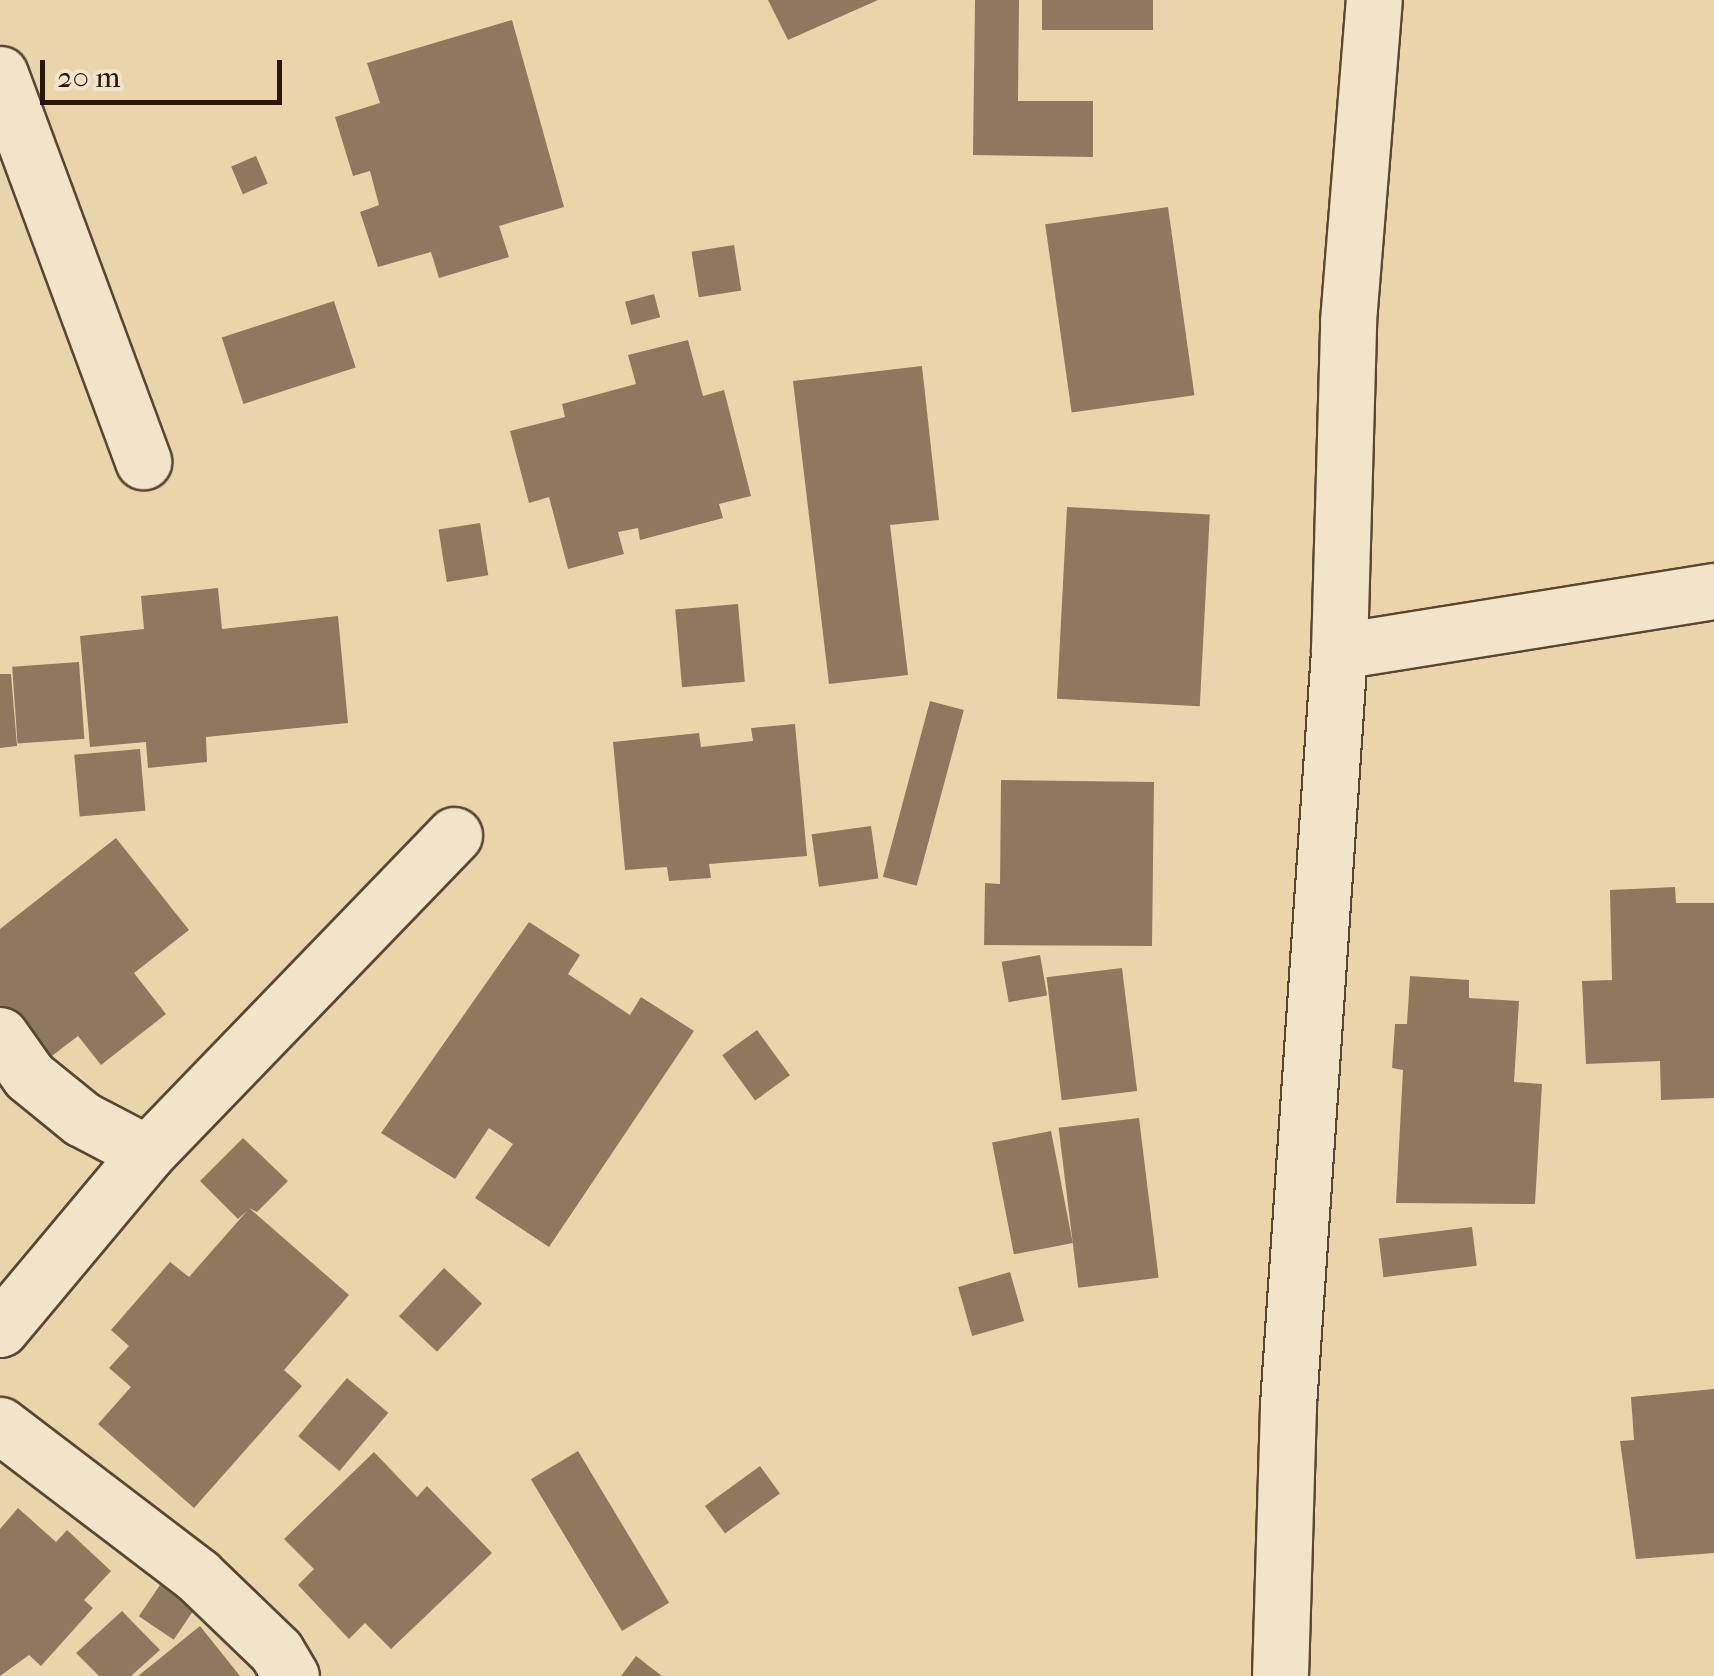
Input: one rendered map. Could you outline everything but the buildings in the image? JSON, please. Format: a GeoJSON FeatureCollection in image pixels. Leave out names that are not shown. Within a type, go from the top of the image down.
{"type":"FeatureCollection","features":[{"type":"Feature","properties":{"kind":"street"},"geometry":{"type":"LineString","coordinates":[[1280,1676],[1288,1405],[1339,651],[1348,320],[1374,0]]}},
{"type":"Feature","properties":{"kind":"street"},"geometry":{"type":"LineString","coordinates":[[0,74],[143,462]]}},
{"type":"Feature","properties":{"kind":"street"},"geometry":{"type":"LineString","coordinates":[[1339,651],[1714,591]]}},
{"type":"Feature","properties":{"kind":"street"},"geometry":{"type":"LineString","coordinates":[[0,1329],[147,1153],[454,835]]}},
{"type":"Feature","properties":{"kind":"street"},"geometry":{"type":"LineString","coordinates":[[0,1035],[56,1098],[147,1153]]}},
{"type":"Feature","properties":{"kind":"street"},"geometry":{"type":"LineString","coordinates":[[0,1425],[197,1575],[291,1676]]}}]}
